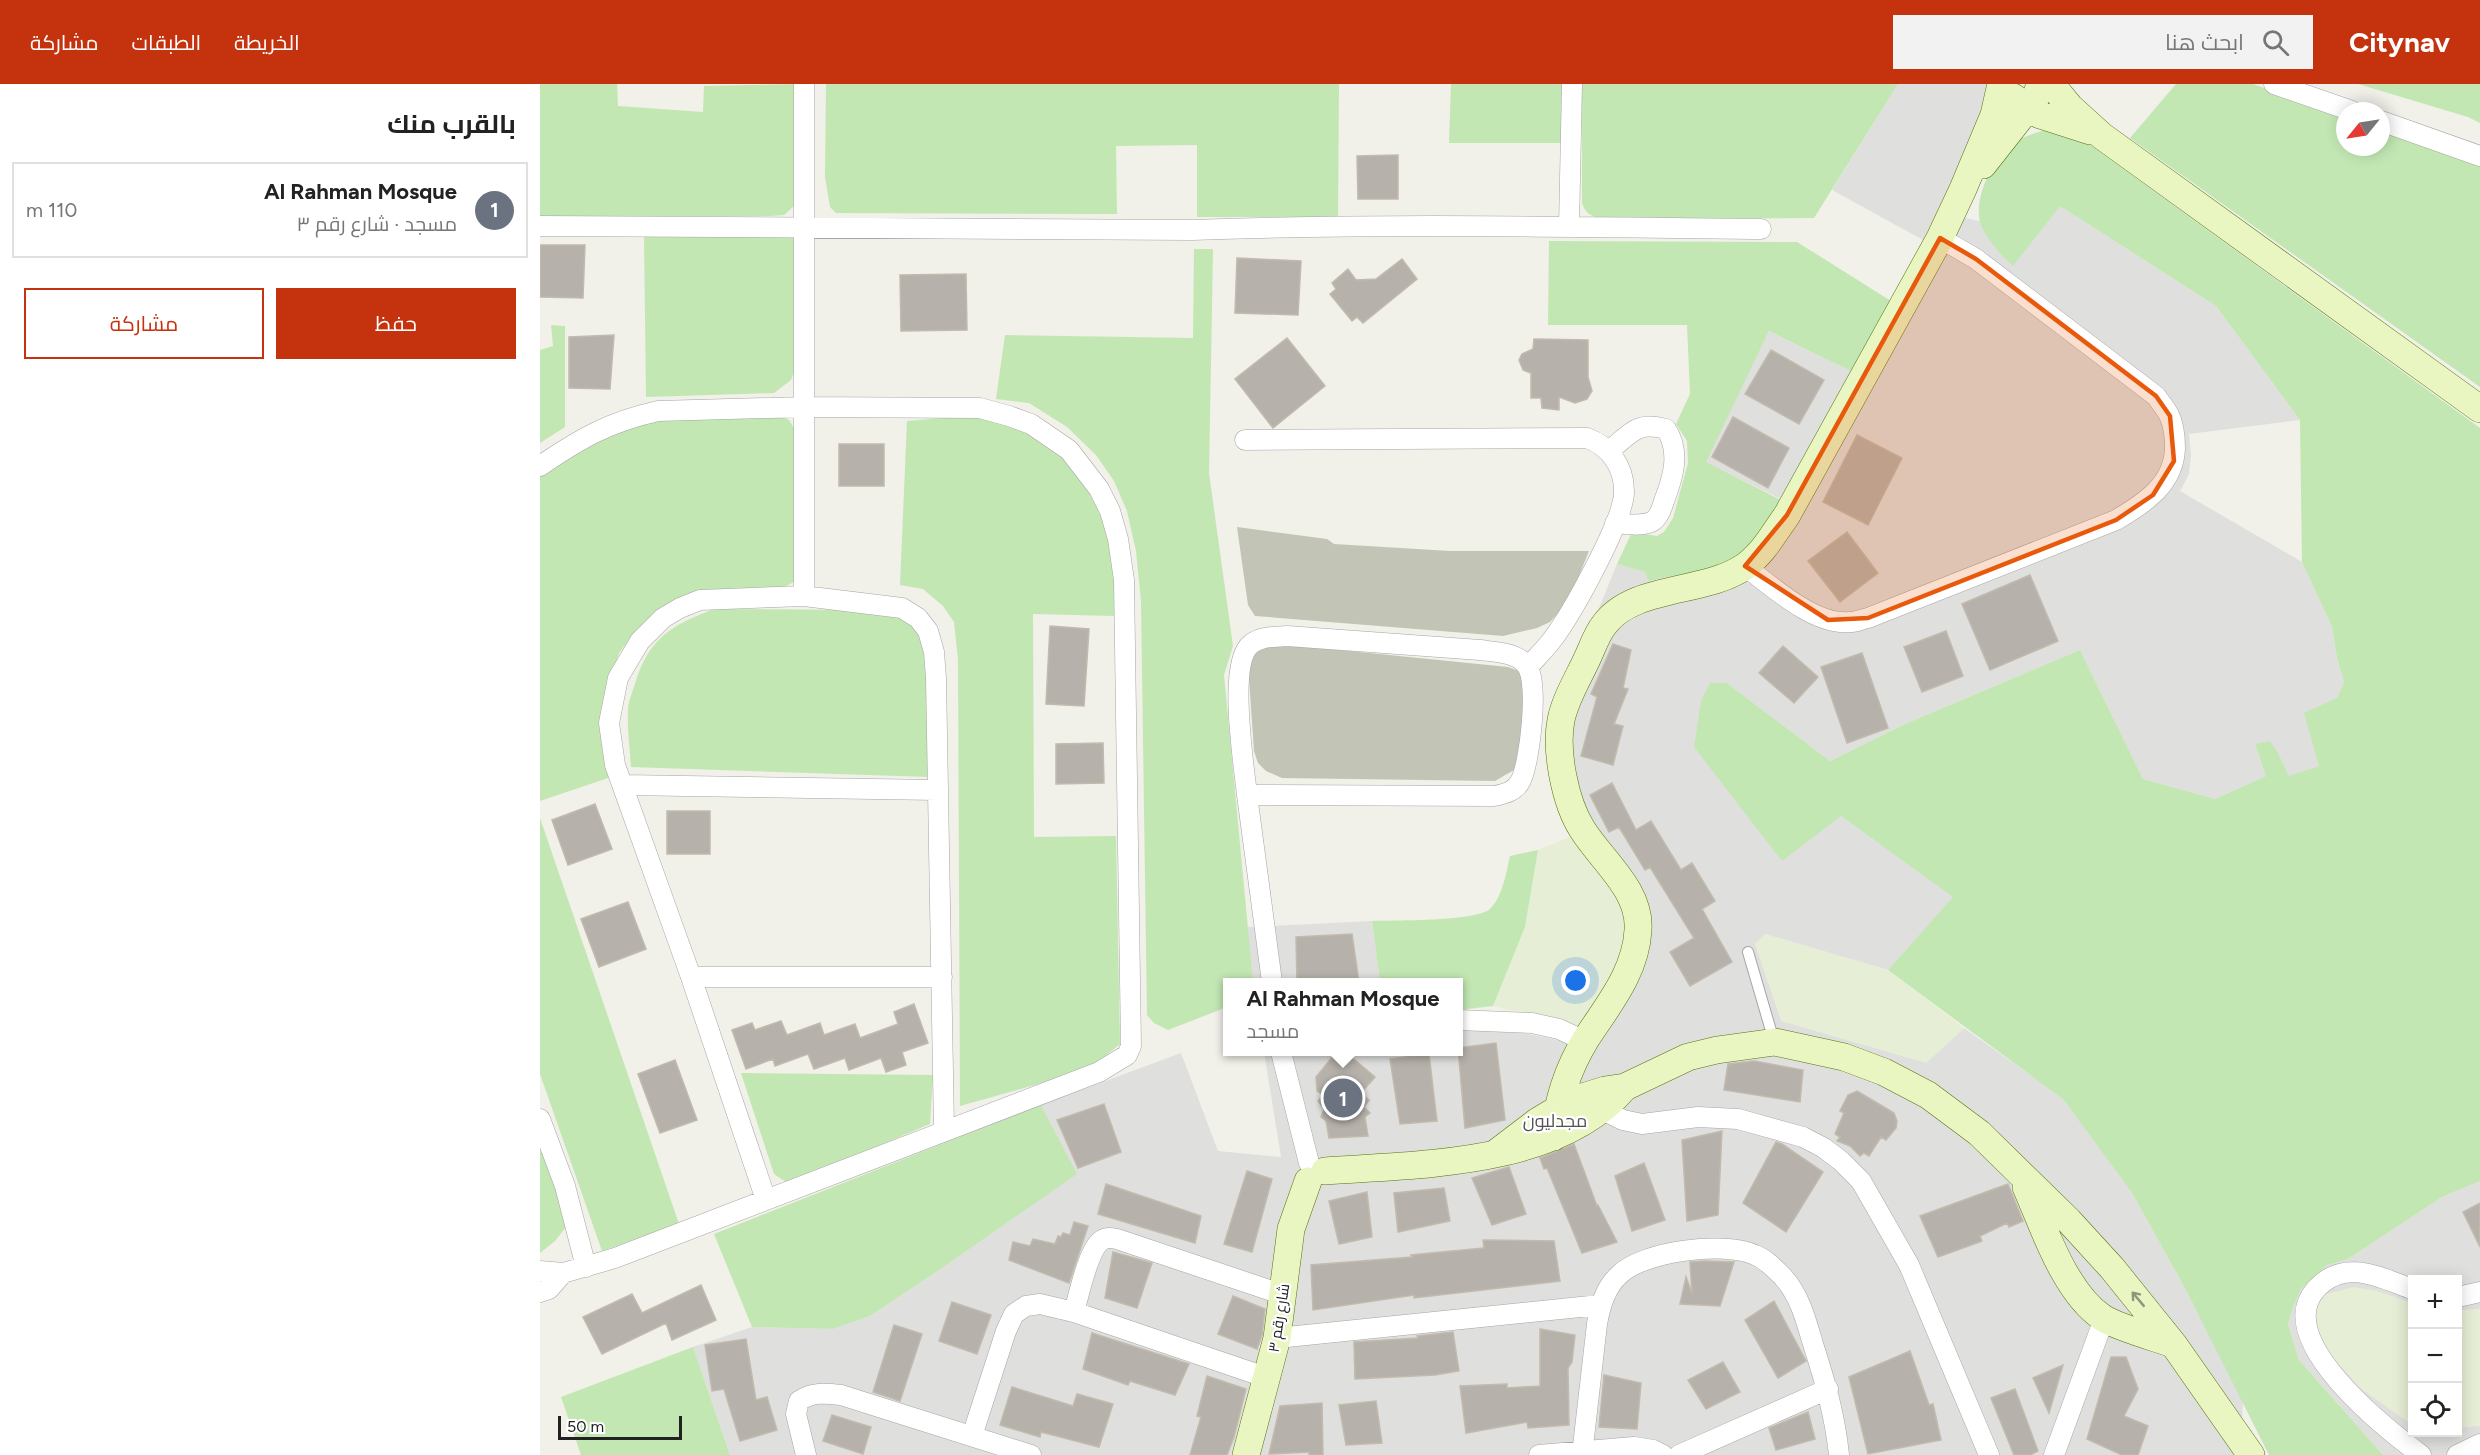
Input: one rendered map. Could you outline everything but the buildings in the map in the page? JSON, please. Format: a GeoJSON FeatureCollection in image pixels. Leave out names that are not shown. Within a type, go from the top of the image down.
{"type":"FeatureCollection","features":[{"type":"Feature","properties":{"kind":"street"},"geometry":{"type":"LineString","coordinates":[[804,84],[804,596]]}},
{"type":"Feature","properties":{"kind":"street"},"geometry":{"type":"LineString","coordinates":[[1569,226],[1572,84]]}},
{"type":"Feature","properties":{"kind":"street"},"geometry":{"type":"LineString","coordinates":[[1554,1137],[1556,1110],[1564,1083],[1585,1041],[1627,974],[1639,928],[1636,910],[1630,896],[1581,828],[1562,772],[1559,743],[1561,718],[1602,627],[1613,614],[1626,605],[1724,578],[1745,566],[1762,551],[1787,515],[1940,238],[1994,115],[2000,84],[2028,108],[2102,136]]}},
{"type":"Feature","properties":{"kind":"street"},"geometry":{"type":"LineString","coordinates":[[1963,189],[2035,99],[2040,84]]}},
{"type":"Feature","properties":{"kind":"street"},"geometry":{"type":"LineString","coordinates":[[2051,84],[2070,107],[2102,136],[2480,409]]}},
{"type":"Feature","properties":{"kind":"street"},"geometry":{"type":"LineString","coordinates":[[2274,84],[2336,105]]}},
{"type":"Feature","properties":{"kind":"street"},"geometry":{"type":"LineString","coordinates":[[2390,124],[2480,156]]}},
{"type":"Feature","properties":{"kind":"street"},"geometry":{"type":"LineString","coordinates":[[540,226],[1192,230],[1295,226],[1569,226],[1761,229]]}},
{"type":"Feature","properties":{"kind":"street"},"geometry":{"type":"LineString","coordinates":[[1745,566],[1800,606],[1828,620],[1849,622],[1868,618],[2116,520],[2137,508],[2166,480],[2174,461],[2175,438],[2170,416],[2156,396],[1976,259],[1940,238]]}},
{"type":"Feature","properties":{"kind":"street"},"geometry":{"type":"LineString","coordinates":[[540,466],[580,438],[636,416],[658,411],[804,407],[980,408],[1031,424],[1069,450],[1103,496],[1118,539],[1124,580],[1131,1046],[1127,1055],[1116,1064],[1099,1072],[615,1258],[563,1272],[540,1271]]}},
{"type":"Feature","properties":{"kind":"street"},"geometry":{"type":"LineString","coordinates":[[1609,451],[1636,429],[1645,425],[1666,429],[1671,437],[1674,453],[1674,470],[1660,513],[1653,521],[1640,525],[1616,524]]}},
{"type":"Feature","properties":{"kind":"street"},"geometry":{"type":"LineString","coordinates":[[1245,440],[1587,438],[1609,451],[1623,477],[1624,493],[1616,524],[1553,639],[1528,667]]}},
{"type":"Feature","properties":{"kind":"street"},"geometry":{"type":"LineString","coordinates":[[766,1200],[691,977],[615,765],[609,723],[618,678],[640,641],[663,618],[700,600],[804,596],[902,608],[918,618],[928,631],[934,652],[936,678],[944,1130]]}},
{"type":"Feature","properties":{"kind":"street"},"geometry":{"type":"LineString","coordinates":[[1247,795],[1494,796],[1511,791],[1521,780],[1527,759],[1533,686],[1528,667],[1516,657],[1480,650],[1287,636],[1266,637],[1250,644],[1243,654],[1238,670],[1238,698],[1247,795],[1271,978]]}},
{"type":"Feature","properties":{"kind":"street"},"geometry":{"type":"LineString","coordinates":[[623,785],[937,790]]}},
{"type":"Feature","properties":{"kind":"street"},"geometry":{"type":"LineString","coordinates":[[691,977],[942,976]]}},
{"type":"Feature","properties":{"kind":"street"},"geometry":{"type":"LineString","coordinates":[[1463,1020],[1532,1023],[1559,1029],[1585,1041]]}},
{"type":"Feature","properties":{"kind":"street"},"geometry":{"type":"LineString","coordinates":[[1496,1153],[1573,1100],[1590,1094],[1625,1088],[1688,1057],[1774,1042],[1844,1057],[1884,1072],[1928,1095],[1979,1133],[2090,1243],[2174,1345],[2251,1455]]}},
{"type":"Feature","properties":{"kind":"street"},"geometry":{"type":"LineString","coordinates":[[1282,1056],[1314,1172],[1470,1161],[1570,1131],[1603,1110],[1625,1088]]}},
{"type":"Feature","properties":{"kind":"street"},"geometry":{"type":"LineString","coordinates":[[1603,1110],[1623,1120],[1642,1124],[1698,1117],[1738,1119],[1803,1137],[1824,1148],[1841,1161],[1861,1181],[1909,1265],[1989,1455]]}},
{"type":"Feature","properties":{"kind":"street"},"geometry":{"type":"LineString","coordinates":[[540,1119],[565,1186],[586,1267]]}},
{"type":"Feature","properties":{"kind":"street","name":"شارع رقم ٣"},"geometry":{"type":"LineString","coordinates":[[1246,1455],[1277,1338],[1291,1230],[1314,1172]]}},
{"type":"Feature","properties":{"kind":"street"},"geometry":{"type":"LineString","coordinates":[[2019,1173],[2063,1267],[2081,1297],[2104,1319],[2174,1345]]}},
{"type":"Feature","properties":{"kind":"street"},"geometry":{"type":"LineString","coordinates":[[1074,1312],[1092,1255],[1101,1240],[1108,1238],[1284,1295]]}},
{"type":"Feature","properties":{"kind":"street"},"geometry":{"type":"LineString","coordinates":[[2063,1267],[2090,1243]]}},
{"type":"Feature","properties":{"kind":"street"},"geometry":{"type":"LineString","coordinates":[[1582,1454],[1600,1305],[1618,1275],[1630,1266],[1645,1260],[1696,1248],[1722,1249],[1755,1255],[1772,1265],[1785,1280],[1800,1302],[1828,1389],[1836,1424],[1839,1455]]}},
{"type":"Feature","properties":{"kind":"street"},"geometry":{"type":"LineString","coordinates":[[2408,1288],[2359,1271],[2341,1273],[2323,1281],[2310,1295],[2304,1314],[2307,1332],[2315,1350],[2347,1390],[2395,1435],[2421,1455]]}},
{"type":"Feature","properties":{"kind":"street"},"geometry":{"type":"LineString","coordinates":[[540,1292],[549,1289],[563,1272]]}},
{"type":"Feature","properties":{"kind":"street"},"geometry":{"type":"LineString","coordinates":[[2462,1296],[2480,1292]]}},
{"type":"Feature","properties":{"kind":"street"},"geometry":{"type":"LineString","coordinates":[[972,1436],[1014,1314],[1026,1306],[1040,1304],[1074,1312],[1268,1378]]}},
{"type":"Feature","properties":{"kind":"street"},"geometry":{"type":"LineString","coordinates":[[1277,1338],[1600,1305]]}},
{"type":"Feature","properties":{"kind":"street"},"geometry":{"type":"LineString","coordinates":[[2054,1455],[2104,1319]]}},
{"type":"Feature","properties":{"kind":"street"},"geometry":{"type":"LineString","coordinates":[[1679,1455],[1828,1389]]}},
{"type":"Feature","properties":{"kind":"street"},"geometry":{"type":"LineString","coordinates":[[807,1455],[796,1414],[799,1401],[809,1394],[841,1395],[1031,1455]]}},
{"type":"Feature","properties":{"kind":"street"},"geometry":{"type":"LineString","coordinates":[[2457,1455],[2480,1444]]}},
{"type":"Feature","properties":{"kind":"street"},"geometry":{"type":"LineString","coordinates":[[1539,1455],[1582,1454],[1634,1447],[1653,1450],[1663,1455]]}},
{"type":"Feature","properties":{"kind":"lane"},"geometry":{"type":"LineString","coordinates":[[1748,952],[1774,1042]]}},
{"type":"Feature","properties":{"kind":"highlighted area"},"geometry":{"type":"Polygon","coordinates":[[[1940,238],[1976,259],[2156,396],[2170,416],[2174,461],[2153,495],[2116,520],[1868,618],[1828,620],[1745,566],[1787,515],[1940,238]]]}},
{"type":"Feature","properties":{"kind":"shaded area"},"geometry":{"type":"Polygon","coordinates":[[[1898,84],[1990,84],[1992,86],[1939,213],[1980,221],[1988,236],[2060,206],[2216,306],[2300,420],[2189,434],[2191,455],[2189,474],[2180,491],[2302,562],[2332,627],[2344,682],[2337,698],[2319,766],[2289,777],[2279,755],[2255,744],[2266,776],[2215,799],[2143,779],[2080,650],[1905,724],[1830,761],[1727,683],[1841,816],[1954,897],[1888,970],[1765,934],[1926,1063],[1964,1028],[2064,1099],[2132,1193],[2186,1290],[2243,1401],[2240,1455],[730,1455],[693,1347],[752,1327],[833,1329],[870,1316],[945,1266],[1076,1174],[1041,1105],[1181,1053],[1218,1151],[1281,1157],[1265,1056],[1463,1056],[1463,1030],[1496,1028],[1564,1041],[1602,1002],[1626,950],[1556,801],[1548,767],[1548,733],[1617,564],[1645,572],[1648,581],[1666,575],[1685,574],[1783,500],[1705,462],[1769,331],[1853,372],[1923,240],[1832,190],[1898,84]]]}},
{"type":"Feature","properties":{"kind":"shaded area"},"geometry":{"type":"Polygon","coordinates":[[[1237,527],[1327,539],[1334,544],[1450,551],[1589,551],[1574,588],[1561,610],[1550,622],[1537,628],[1503,636],[1255,616],[1248,605],[1237,527]]]}},
{"type":"Feature","properties":{"kind":"shaded area"},"geometry":{"type":"Polygon","coordinates":[[[1270,643],[1508,667],[1519,671],[1527,690],[1519,762],[1514,770],[1495,781],[1282,778],[1266,771],[1258,763],[1254,751],[1248,663],[1261,648],[1270,643]]]}},
{"type":"Feature","properties":{"kind":"shaded area"},"geometry":{"type":"Polygon","coordinates":[[[1572,836],[1594,862],[1630,917],[1626,950],[1602,1002],[1579,1026],[1493,1006],[1525,927],[1538,850],[1572,836]]]}},
{"type":"Feature","properties":{"kind":"shaded area"},"geometry":{"type":"Polygon","coordinates":[[[1372,921],[1379,978],[1253,978],[1247,927],[1372,921]]]}},
{"type":"Feature","properties":{"kind":"shaded area"},"geometry":{"type":"Polygon","coordinates":[[[1765,934],[1888,970],[1964,1028],[1926,1063],[1781,1021],[1755,944],[1765,934]]]}},
{"type":"Feature","properties":{"kind":"shaded area"},"geometry":{"type":"Polygon","coordinates":[[[2480,1181],[2480,1455],[2383,1455],[2299,1360],[2288,1324],[2301,1289],[2327,1265],[2348,1259],[2442,1197],[2480,1181]]]}},
{"type":"Feature","properties":{"kind":"shaded area"},"geometry":{"type":"Polygon","coordinates":[[[2354,1287],[2377,1291],[2408,1302],[2408,1422],[2360,1388],[2319,1342],[2315,1308],[2326,1294],[2354,1287]]]}},
{"type":"Feature","properties":{"kind":"shaded area"},"geometry":{"type":"Polygon","coordinates":[[[2480,1309],[2480,1426],[2462,1428],[2462,1329],[2462,1310],[2480,1309]]]}},
{"type":"Feature","properties":{"kind":"green space"},"geometry":{"type":"Polygon","coordinates":[[[540,84],[617,84],[618,106],[703,112],[704,86],[797,84],[794,206],[784,215],[771,216],[540,217],[540,84]]]}},
{"type":"Feature","properties":{"kind":"green space"},"geometry":{"type":"Polygon","coordinates":[[[826,84],[1339,84],[1338,217],[1197,217],[1197,145],[1116,146],[1117,214],[836,213],[830,207],[825,177],[826,84]]]}},
{"type":"Feature","properties":{"kind":"green space"},"geometry":{"type":"Polygon","coordinates":[[[1451,84],[1564,84],[1561,143],[1449,143],[1451,84]]]}},
{"type":"Feature","properties":{"kind":"green space"},"geometry":{"type":"Polygon","coordinates":[[[1582,84],[1898,84],[1814,218],[1604,219],[1590,214],[1582,203],[1582,84]]]}},
{"type":"Feature","properties":{"kind":"green space"},"geometry":{"type":"Polygon","coordinates":[[[2176,84],[2253,84],[2336,113],[2336,156],[2390,156],[2390,132],[2480,163],[2480,387],[2130,138],[2176,84]]]}},
{"type":"Feature","properties":{"kind":"green space"},"geometry":{"type":"Polygon","coordinates":[[[2358,84],[2480,84],[2480,123],[2468,117],[2358,84]]]}},
{"type":"Feature","properties":{"kind":"green space"},"geometry":{"type":"Polygon","coordinates":[[[2046,130],[2082,139],[2480,428],[2480,1181],[2442,1197],[2348,1259],[2327,1265],[2301,1289],[2288,1324],[2299,1360],[2383,1455],[2269,1455],[2186,1290],[2132,1193],[2064,1100],[1888,970],[1953,897],[1841,816],[1782,861],[1694,747],[1701,701],[1710,683],[1727,683],[1830,761],[1905,724],[2080,650],[2143,779],[2215,799],[2266,776],[2255,744],[2270,741],[2289,776],[2319,766],[2304,713],[2337,698],[2344,682],[2332,627],[2302,562],[2300,420],[2216,306],[2060,206],[2013,266],[1989,240],[1980,222],[1979,202],[1990,171],[2002,154],[2017,141],[2046,130]]]}},
{"type":"Feature","properties":{"kind":"green space"},"geometry":{"type":"Polygon","coordinates":[[[644,235],[794,235],[798,241],[795,370],[791,380],[774,393],[646,397],[644,235]]]}},
{"type":"Feature","properties":{"kind":"green space"},"geometry":{"type":"Polygon","coordinates":[[[1549,241],[1797,242],[1891,301],[1853,372],[1769,331],[1706,462],[1783,501],[1757,539],[1734,558],[1707,569],[1648,581],[1645,572],[1617,564],[1632,532],[1657,536],[1664,532],[1673,518],[1688,463],[1687,441],[1676,424],[1690,394],[1687,325],[1548,325],[1549,241]]]}},
{"type":"Feature","properties":{"kind":"green space"},"geometry":{"type":"Polygon","coordinates":[[[1194,249],[1213,249],[1209,473],[1233,646],[1224,675],[1253,978],[1223,978],[1223,1009],[1168,1030],[1154,1023],[1147,1015],[1141,601],[1136,551],[1127,511],[1114,481],[1096,455],[1067,427],[1029,403],[996,399],[1005,335],[1193,338],[1194,249]]]}},
{"type":"Feature","properties":{"kind":"green space"},"geometry":{"type":"Polygon","coordinates":[[[551,325],[565,326],[565,427],[540,443],[540,350],[553,346],[551,325]]]}},
{"type":"Feature","properties":{"kind":"green space"},"geometry":{"type":"Polygon","coordinates":[[[781,414],[789,420],[796,431],[797,580],[781,589],[706,590],[665,608],[638,628],[619,653],[610,680],[611,777],[540,801],[540,474],[591,442],[636,424],[684,416],[781,414]]]}},
{"type":"Feature","properties":{"kind":"green space"},"geometry":{"type":"Polygon","coordinates":[[[977,415],[1035,436],[1064,458],[1075,471],[1094,503],[1103,521],[1114,555],[1117,582],[1114,616],[1033,614],[1034,837],[1116,836],[1120,1044],[1104,1057],[1077,1073],[960,1106],[958,659],[954,622],[943,606],[923,589],[900,585],[907,421],[977,415]]]}},
{"type":"Feature","properties":{"kind":"green space"},"geometry":{"type":"Polygon","coordinates":[[[715,609],[886,610],[913,621],[929,647],[929,777],[631,767],[628,708],[640,668],[655,644],[674,627],[715,609]]]}},
{"type":"Feature","properties":{"kind":"green space"},"geometry":{"type":"Polygon","coordinates":[[[540,818],[679,1224],[602,1251],[540,1074],[540,818]]]}},
{"type":"Feature","properties":{"kind":"green space"},"geometry":{"type":"Polygon","coordinates":[[[1538,850],[1525,927],[1493,1006],[1463,1010],[1463,978],[1379,978],[1372,921],[1454,918],[1483,913],[1491,908],[1498,897],[1504,884],[1510,856],[1538,850]]]}},
{"type":"Feature","properties":{"kind":"green space"},"geometry":{"type":"Polygon","coordinates":[[[741,1073],[933,1075],[930,1124],[795,1181],[786,1182],[774,1174],[741,1073]]]}},
{"type":"Feature","properties":{"kind":"green space"},"geometry":{"type":"Polygon","coordinates":[[[1041,1105],[1077,1174],[870,1316],[833,1329],[752,1327],[714,1234],[1041,1105]]]}},
{"type":"Feature","properties":{"kind":"green space"},"geometry":{"type":"Polygon","coordinates":[[[540,1134],[563,1198],[566,1227],[555,1241],[540,1253],[540,1134]]]}},
{"type":"Feature","properties":{"kind":"green space"},"geometry":{"type":"Polygon","coordinates":[[[693,1347],[730,1455],[581,1455],[561,1397],[693,1347]]]}},
{"type":"Feature","properties":{"kind":"place","name":"Al Rahman Mosque"},"geometry":{"type":"Point","coordinates":[1343,1098]}},
{"type":"Feature","properties":{"kind":"district","name":"مجدليون"},"geometry":{"type":"Point","coordinates":[1555,1121]}}]}
